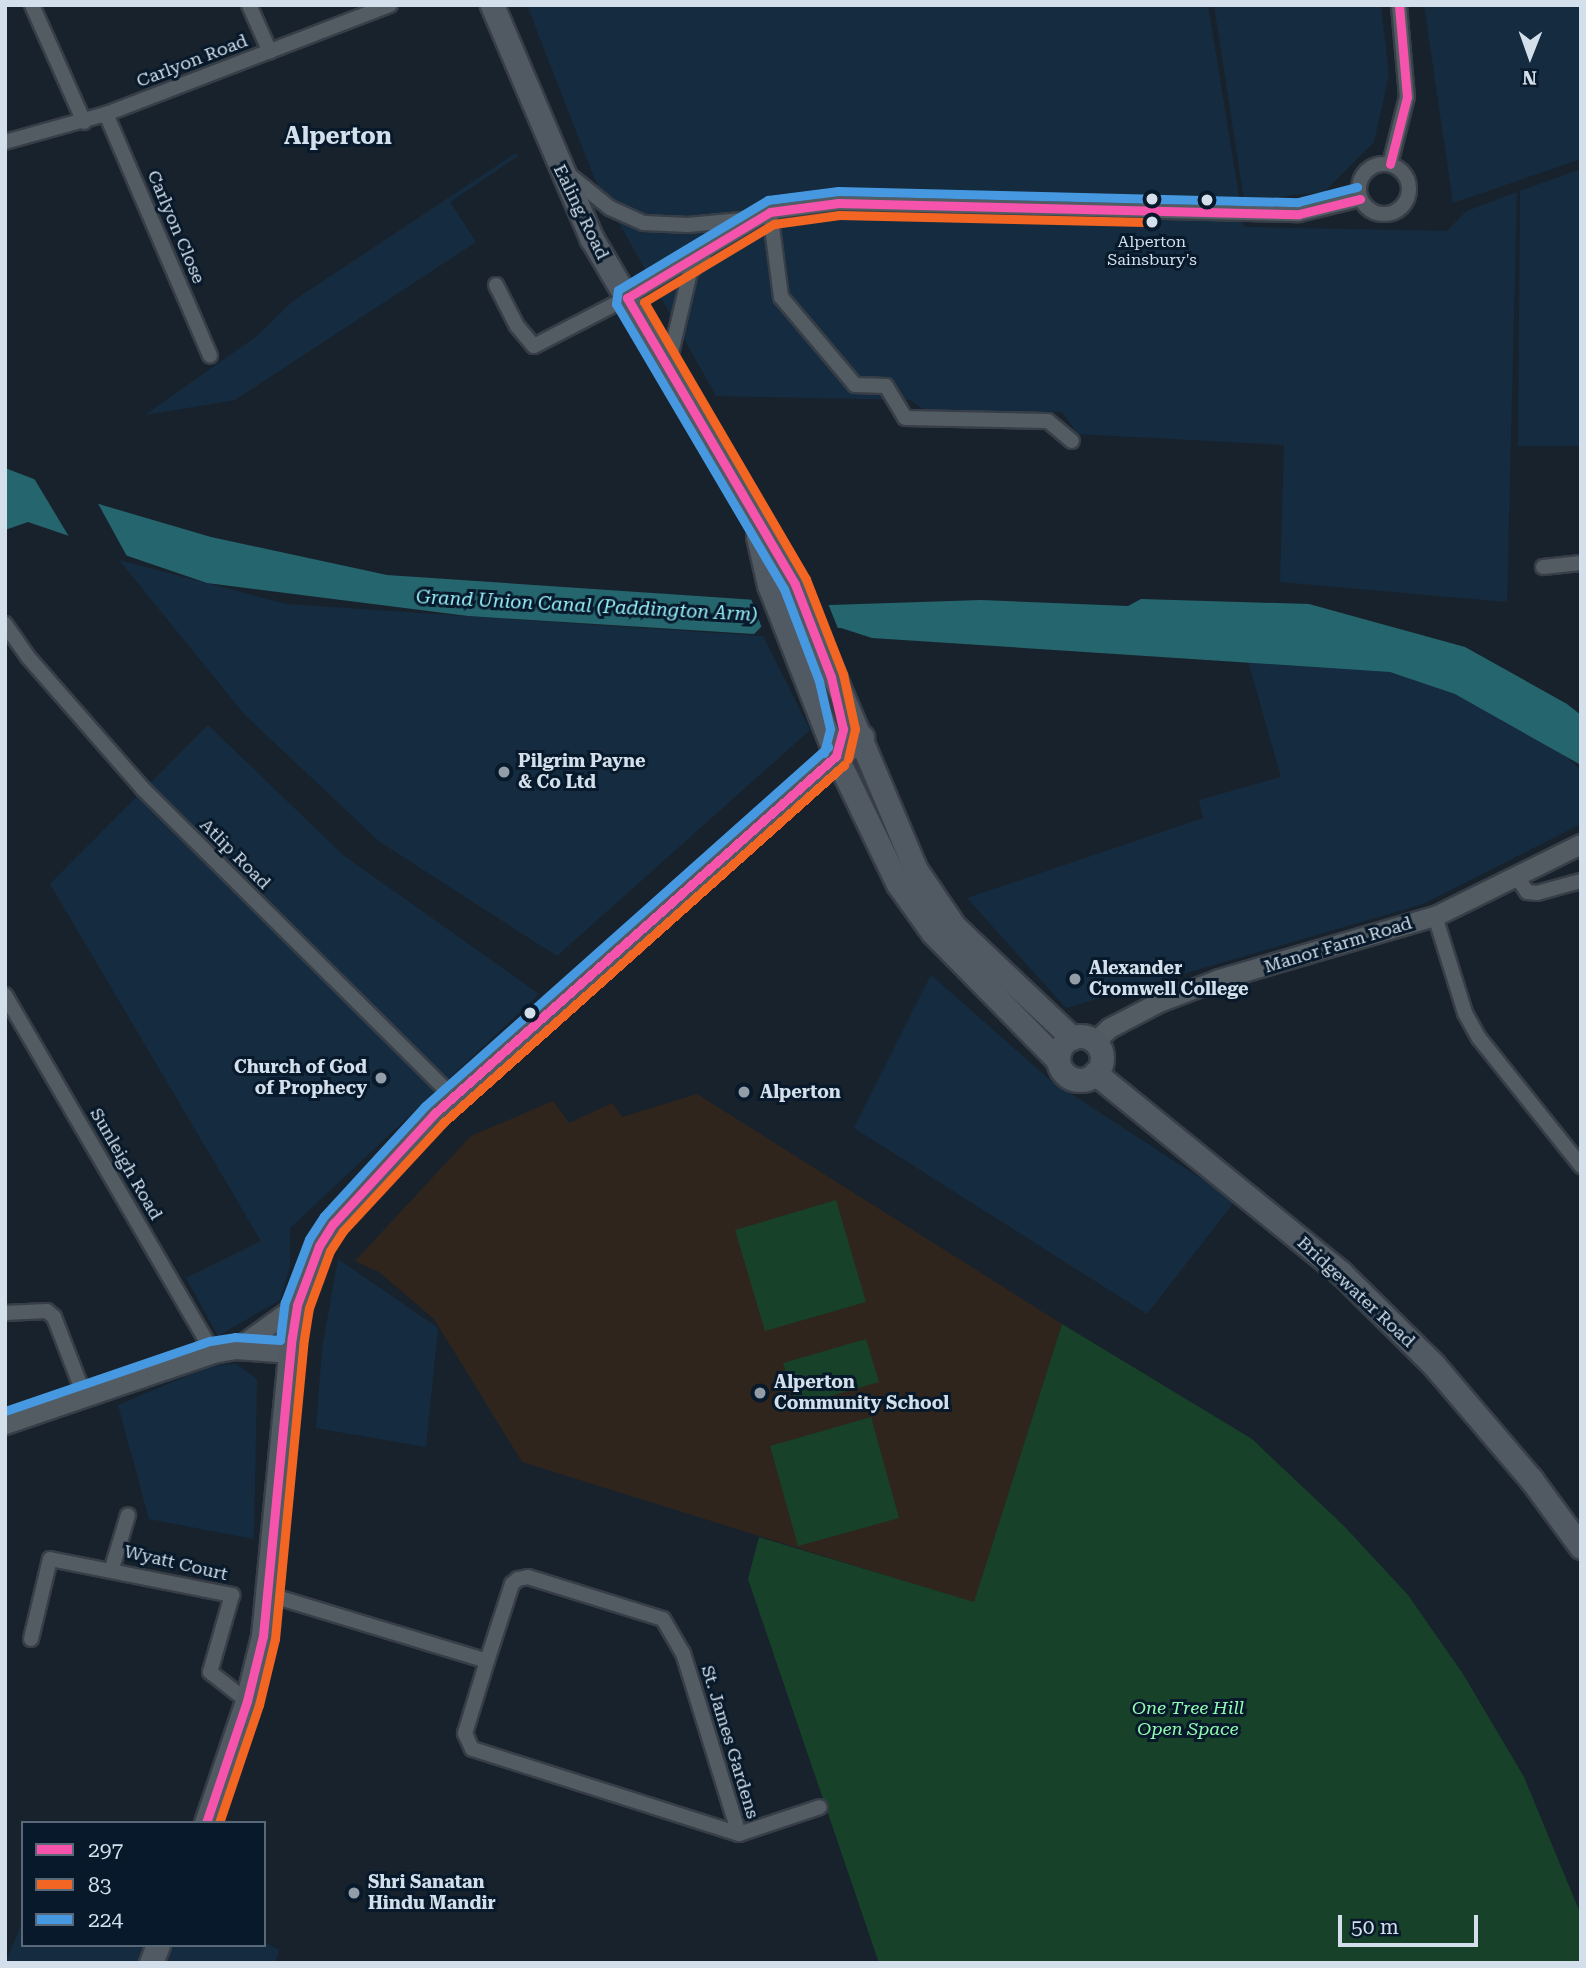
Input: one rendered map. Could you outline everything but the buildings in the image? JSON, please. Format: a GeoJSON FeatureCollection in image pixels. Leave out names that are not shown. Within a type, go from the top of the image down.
{"type":"FeatureCollection","features":[{"type":"Feature","properties":{"kind":"main road","name":"Ealing Road"},"geometry":{"type":"LineString","coordinates":[[492,5],[557,163],[592,239],[794,584],[818,637],[831,677],[862,737]]}},
{"type":"Feature","properties":{"kind":"main road","name":"Ealing Road"},"geometry":{"type":"LineString","coordinates":[[753,517],[769,585],[836,757]]}},
{"type":"Feature","properties":{"kind":"main road"},"geometry":{"type":"LineString","coordinates":[[207,1821],[247,1701],[270,1595],[290,1353],[298,1305],[319,1246],[333,1224],[453,1097],[836,757],[862,737],[916,870],[947,918],[1016,989],[1101,1056],[1095,1073],[1085,1079],[1070,1078],[1058,1060],[933,933],[898,884],[836,757],[843,729],[831,677]]}},
{"type":"Feature","properties":{"kind":"main road"},"geometry":{"type":"LineString","coordinates":[[1058,1060],[1062,1045],[1083,1040]]}},
{"type":"Feature","properties":{"kind":"main road","name":"Bridgewater Road"},"geometry":{"type":"LineString","coordinates":[[1095,1073],[1340,1272],[1433,1364],[1531,1479],[1581,1547]]}},
{"type":"Feature","properties":{"kind":"street"},"geometry":{"type":"LineString","coordinates":[[32,5],[84,122]]}},
{"type":"Feature","properties":{"kind":"street"},"geometry":{"type":"LineString","coordinates":[[249,5],[270,52]]}},
{"type":"Feature","properties":{"kind":"street","name":"Carlyon Road"},"geometry":{"type":"LineString","coordinates":[[5,142],[84,122],[390,5]]}},
{"type":"Feature","properties":{"kind":"street"},"geometry":{"type":"LineString","coordinates":[[1390,164],[1406,97],[1399,5]]}},
{"type":"Feature","properties":{"kind":"street","name":"Carlyon Close"},"geometry":{"type":"LineString","coordinates":[[106,114],[210,356]]}},
{"type":"Feature","properties":{"kind":"street"},"geometry":{"type":"LineString","coordinates":[[557,163],[610,208],[643,223],[688,225],[838,203],[1299,215],[1360,199]]}},
{"type":"Feature","properties":{"kind":"street"},"geometry":{"type":"LineString","coordinates":[[1390,164],[1408,177],[1410,189],[1404,206],[1387,215],[1370,210],[1360,199],[1359,184],[1366,170],[1390,164]]}},
{"type":"Feature","properties":{"kind":"street"},"geometry":{"type":"LineString","coordinates":[[496,285],[517,326],[534,346],[627,298],[765,215]]}},
{"type":"Feature","properties":{"kind":"street"},"geometry":{"type":"LineString","coordinates":[[765,215],[781,297],[855,385],[886,386],[905,418],[1048,421],[1072,441]]}},
{"type":"Feature","properties":{"kind":"street"},"geometry":{"type":"LineString","coordinates":[[667,366],[690,272],[712,245]]}},
{"type":"Feature","properties":{"kind":"street"},"geometry":{"type":"LineString","coordinates":[[1543,567],[1581,563]]}},
{"type":"Feature","properties":{"kind":"street","name":"Atlip Road"},"geometry":{"type":"LineString","coordinates":[[5,624],[28,657],[152,799],[453,1097]]}},
{"type":"Feature","properties":{"kind":"street","name":"Manor Farm Road"},"geometry":{"type":"LineString","coordinates":[[1083,1040],[1159,1002],[1219,979],[1435,916],[1581,844]]}},
{"type":"Feature","properties":{"kind":"street"},"geometry":{"type":"LineString","coordinates":[[1517,877],[1527,891],[1538,893],[1581,881]]}},
{"type":"Feature","properties":{"kind":"street"},"geometry":{"type":"LineString","coordinates":[[1435,916],[1465,1013],[1479,1038],[1581,1166]]}},
{"type":"Feature","properties":{"kind":"street","name":"Sunleigh Road"},"geometry":{"type":"LineString","coordinates":[[5,995],[213,1353]]}},
{"type":"Feature","properties":{"kind":"street"},"geometry":{"type":"LineString","coordinates":[[236,1349],[298,1305]]}},
{"type":"Feature","properties":{"kind":"street"},"geometry":{"type":"LineString","coordinates":[[5,1313],[47,1311],[54,1317],[85,1397]]}},
{"type":"Feature","properties":{"kind":"street"},"geometry":{"type":"LineString","coordinates":[[5,1424],[213,1353],[236,1349],[290,1353]]}},
{"type":"Feature","properties":{"kind":"street","name":"Wyatt Court"},"geometry":{"type":"LineString","coordinates":[[112,1568],[128,1515]]}},
{"type":"Feature","properties":{"kind":"street","name":"Wyatt Court"},"geometry":{"type":"LineString","coordinates":[[30,1639],[50,1559],[112,1568],[232,1595],[210,1672],[247,1701]]}},
{"type":"Feature","properties":{"kind":"street","name":"St. James Gardens"},"geometry":{"type":"LineString","coordinates":[[528,1577],[663,1619],[683,1653],[739,1834],[472,1749],[465,1733],[512,1584],[519,1578],[528,1577]]}},
{"type":"Feature","properties":{"kind":"street"},"geometry":{"type":"LineString","coordinates":[[270,1595],[487,1661]]}},
{"type":"Feature","properties":{"kind":"street"},"geometry":{"type":"LineString","coordinates":[[739,1834],[820,1807]]}},
{"type":"Feature","properties":{"kind":"shaded area"},"geometry":{"type":"Polygon","coordinates":[[[527,5],[1208,5],[1244,227],[1447,231],[1467,211],[1517,192],[1507,602],[1280,582],[1284,445],[1078,434],[1062,412],[924,410],[911,400],[716,396],[595,180],[527,5]]]}},
{"type":"Feature","properties":{"kind":"shaded area"},"geometry":{"type":"Polygon","coordinates":[[[1214,5],[1381,5],[1389,75],[1374,142],[1324,192],[1244,200],[1214,5]]]}},
{"type":"Feature","properties":{"kind":"shaded area"},"geometry":{"type":"Polygon","coordinates":[[[1424,5],[1581,5],[1581,159],[1453,203],[1424,5]]]}},
{"type":"Feature","properties":{"kind":"shaded area"},"geometry":{"type":"Polygon","coordinates":[[[516,153],[518,156],[450,202],[476,242],[235,400],[145,415],[257,336],[293,301],[516,153]]]}},
{"type":"Feature","properties":{"kind":"shaded area"},"geometry":{"type":"Polygon","coordinates":[[[1581,169],[1581,446],[1518,446],[1520,191],[1581,169]]]}},
{"type":"Feature","properties":{"kind":"shaded area"},"geometry":{"type":"Polygon","coordinates":[[[119,560],[286,604],[763,636],[810,730],[557,956],[380,842],[245,715],[119,560]]]}},
{"type":"Feature","properties":{"kind":"shaded area"},"geometry":{"type":"Polygon","coordinates":[[[1248,661],[1382,667],[1525,720],[1581,770],[1581,824],[1423,904],[1066,1008],[967,898],[1203,818],[1199,800],[1281,777],[1248,661]]]}},
{"type":"Feature","properties":{"kind":"shaded area"},"geometry":{"type":"Polygon","coordinates":[[[208,725],[343,855],[539,994],[290,1228],[290,1266],[280,1300],[218,1336],[186,1278],[261,1241],[50,884],[208,725]]]}},
{"type":"Feature","properties":{"kind":"shaded area"},"geometry":{"type":"Polygon","coordinates":[[[931,975],[1050,1080],[1235,1201],[1147,1314],[854,1128],[931,975]]]}},
{"type":"Feature","properties":{"kind":"shaded area","name":"Alperton Community School"},"geometry":{"type":"Polygon","coordinates":[[[697,1094],[1062,1324],[974,1603],[522,1462],[434,1319],[379,1272],[355,1261],[471,1136],[553,1101],[569,1123],[612,1103],[622,1117],[697,1094]]]}},
{"type":"Feature","properties":{"kind":"shaded area"},"geometry":{"type":"Polygon","coordinates":[[[338,1259],[438,1328],[426,1447],[316,1428],[322,1349],[338,1259]]]}},
{"type":"Feature","properties":{"kind":"shaded area"},"geometry":{"type":"Polygon","coordinates":[[[236,1364],[257,1379],[254,1539],[149,1519],[118,1405],[210,1366],[236,1364]]]}},
{"type":"Feature","properties":{"kind":"shaded area"},"geometry":{"type":"Polygon","coordinates":[[[21,1926],[21,1947],[266,1947],[266,1943],[279,1950],[275,1963],[5,1963],[21,1926]]]}},
{"type":"Feature","properties":{"kind":"green space"},"geometry":{"type":"Polygon","coordinates":[[[836,1200],[866,1302],[765,1331],[735,1230],[836,1200]]]}},
{"type":"Feature","properties":{"kind":"green space","name":"One Tree Hill Open Space"},"geometry":{"type":"Polygon","coordinates":[[[1062,1324],[1252,1439],[1344,1526],[1408,1595],[1463,1674],[1524,1777],[1581,1915],[1581,1963],[879,1963],[748,1579],[759,1537],[974,1602],[1062,1324]]]}},
{"type":"Feature","properties":{"kind":"green space"},"geometry":{"type":"Polygon","coordinates":[[[866,1339],[879,1382],[796,1406],[783,1363],[866,1339]]]}},
{"type":"Feature","properties":{"kind":"green space"},"geometry":{"type":"Polygon","coordinates":[[[871,1417],[899,1518],[798,1546],[770,1446],[871,1417]]]}},
{"type":"Feature","properties":{"kind":"water","name":"Grand Union Canal (Paddington Arm)"},"geometry":{"type":"Polygon","coordinates":[[[5,468],[102,505],[211,537],[387,575],[830,605],[981,600],[1128,606],[1141,599],[1309,604],[1465,647],[1567,704],[1581,715],[1581,765],[1455,694],[1390,672],[872,638],[841,628],[761,627],[754,634],[468,616],[207,583],[28,522],[5,530],[5,468]]]}},
{"type":"Feature","properties":{"kind":"pier"},"geometry":{"type":"Polygon","coordinates":[[[32,475],[95,498],[129,560],[71,540],[32,475]]]}},
{"type":"Feature","properties":{"kind":"pier"},"geometry":{"type":"Polygon","coordinates":[[[750,596],[827,601],[839,631],[763,631],[750,596]]]}},
{"type":"Feature","properties":{"kind":"transit line","name":"297"},"geometry":{"type":"LineString","coordinates":[[1390,164],[1407,97],[1399,5]]}},
{"type":"Feature","properties":{"kind":"transit line","name":"224"},"geometry":{"type":"LineString","coordinates":[[824,753],[830,729],[819,681],[784,589],[616,304],[618,290],[768,200],[838,191],[1298,202],[1357,187]]}},
{"type":"Feature","properties":{"kind":"transit line","name":"297"},"geometry":{"type":"LineString","coordinates":[[836,756],[843,729],[831,677],[795,584],[627,298],[770,212],[838,203],[1299,214],[1360,199]]}},
{"type":"Feature","properties":{"kind":"transit line","name":"83"},"geometry":{"type":"LineString","coordinates":[[848,759],[855,729],[843,674],[806,579],[644,302],[774,224],[839,215],[1155,222]]}},
{"type":"Feature","properties":{"kind":"transit line","name":"224"},"geometry":{"type":"LineString","coordinates":[[5,1411],[210,1341],[235,1337],[280,1340],[285,1302],[309,1239],[324,1216],[425,1106],[828,747]]}},
{"type":"Feature","properties":{"kind":"transit line","name":"297"},"geometry":{"type":"LineString","coordinates":[[207,1821],[247,1701],[263,1636],[292,1337],[297,1305],[319,1246],[333,1224],[434,1114],[836,756]]}},
{"type":"Feature","properties":{"kind":"transit line","name":"83"},"geometry":{"type":"LineString","coordinates":[[220,1821],[259,1705],[275,1639],[304,1339],[309,1308],[330,1251],[343,1231],[443,1123],[844,765]]}},
{"type":"Feature","properties":{"kind":"place","name":"Alperton Sainsbury's"},"geometry":{"type":"Point","coordinates":[1152,222]}},
{"type":"Feature","properties":{"kind":"place","name":"Pilgrim Payne & Co Ltd"},"geometry":{"type":"Point","coordinates":[504,772]}},
{"type":"Feature","properties":{"kind":"place","name":"Alexander Cromwell College"},"geometry":{"type":"Point","coordinates":[1075,979]}},
{"type":"Feature","properties":{"kind":"place","name":"Church of God of Prophecy"},"geometry":{"type":"Point","coordinates":[381,1078]}},
{"type":"Feature","properties":{"kind":"place","name":"Alperton"},"geometry":{"type":"Point","coordinates":[744,1092]}},
{"type":"Feature","properties":{"kind":"place","name":"Alperton Community School"},"geometry":{"type":"Point","coordinates":[760,1393]}},
{"type":"Feature","properties":{"kind":"place","name":"Shri Sanatan Hindu Mandir"},"geometry":{"type":"Point","coordinates":[354,1893]}},
{"type":"Feature","properties":{"kind":"district","name":"Alperton"},"geometry":{"type":"Point","coordinates":[338,137]}}]}
